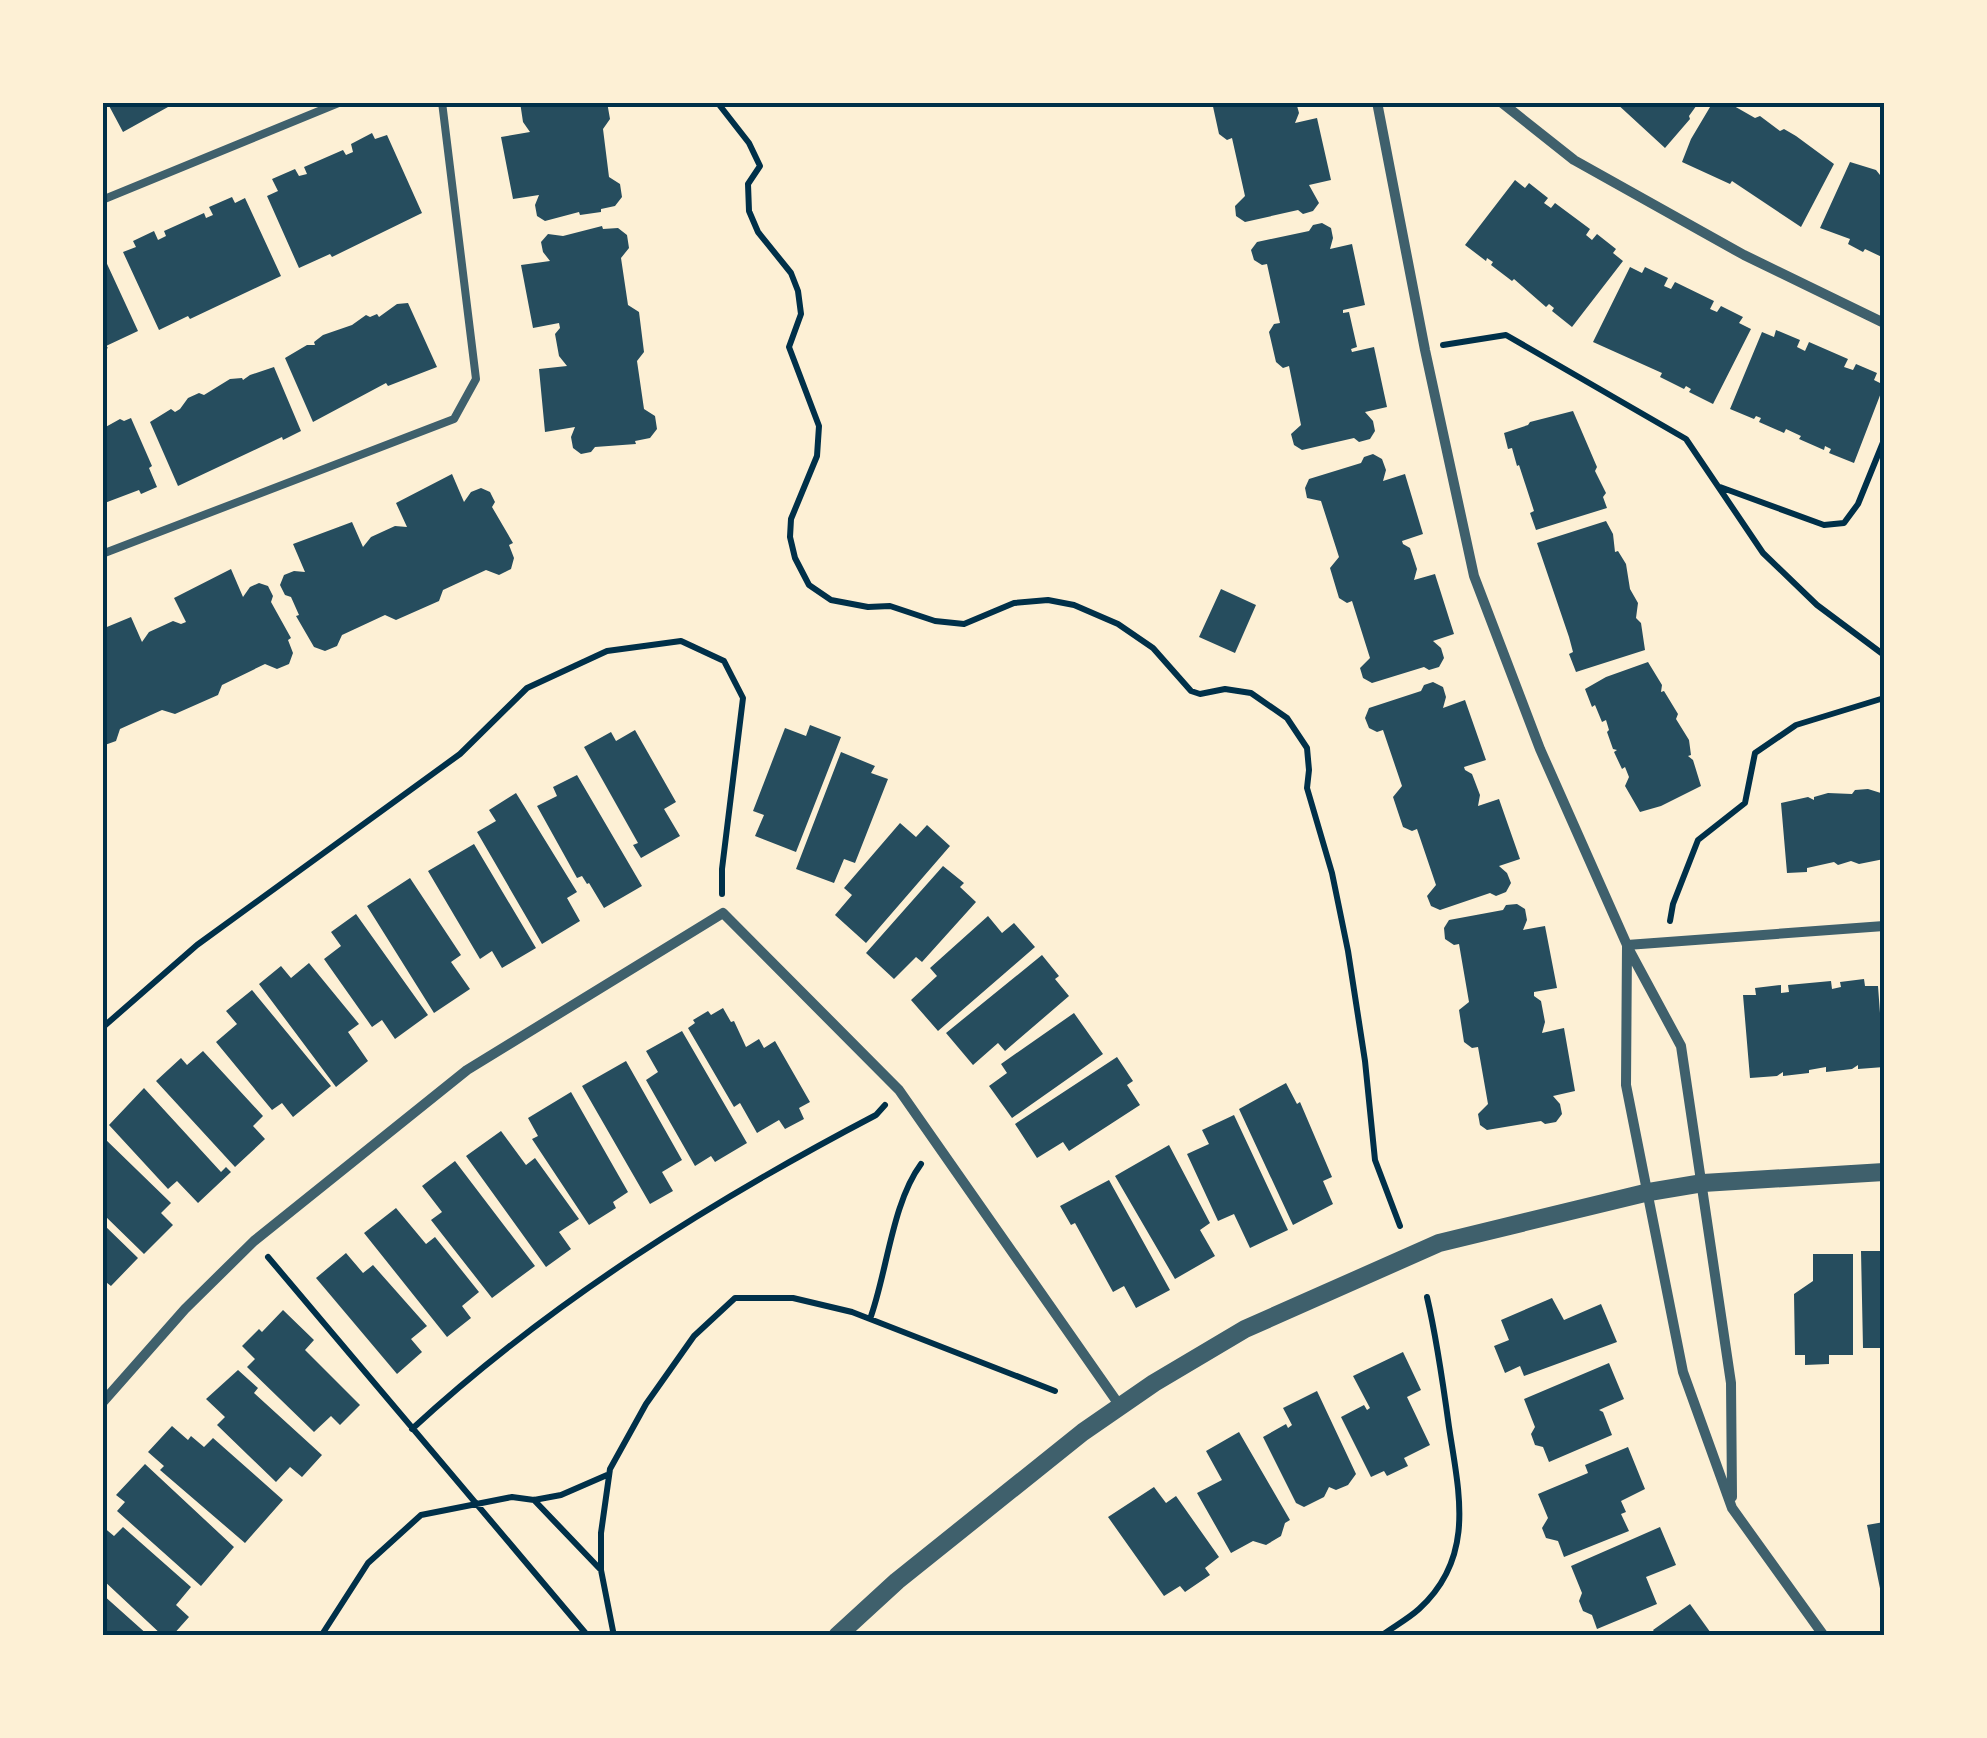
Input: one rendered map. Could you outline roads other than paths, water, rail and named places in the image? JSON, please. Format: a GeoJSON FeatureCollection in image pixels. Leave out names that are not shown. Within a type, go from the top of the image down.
{"type":"FeatureCollection","features":[{"type":"Feature","properties":{"kind":"street"},"geometry":{"type":"LineString","coordinates":[[1377,102],[1474,576],[1540,750],[1627,946],[1681,1046],[1731,1383],[1732,1508]]}},
{"type":"Feature","properties":{"kind":"street"},"geometry":{"type":"LineString","coordinates":[[1501,102],[1574,160],[1744,255],[1884,323]]}},
{"type":"Feature","properties":{"kind":"street"},"geometry":{"type":"LineString","coordinates":[[102,1403],[185,1309],[254,1240],[466,1070],[722,912],[899,1090],[1120,1406]]}},
{"type":"Feature","properties":{"kind":"street"},"geometry":{"type":"LineString","coordinates":[[1627,946],[1884,926]]}},
{"type":"Feature","properties":{"kind":"street"},"geometry":{"type":"LineString","coordinates":[[1627,946],[1626,1084],[1683,1372],[1732,1508],[1824,1636]]}},
{"type":"Feature","properties":{"kind":"street"},"geometry":{"type":"LineString","coordinates":[[837,1636],[897,1581],[1120,1406],[1245,1329],[1439,1243],[1649,1192],[1703,1183],[1884,1172]]}},
{"type":"Feature","properties":{"kind":"lane"},"geometry":{"type":"LineString","coordinates":[[102,200],[341,102]]}},
{"type":"Feature","properties":{"kind":"lane"},"geometry":{"type":"LineString","coordinates":[[102,554],[454,420],[476,380],[442,102]]}}]}
